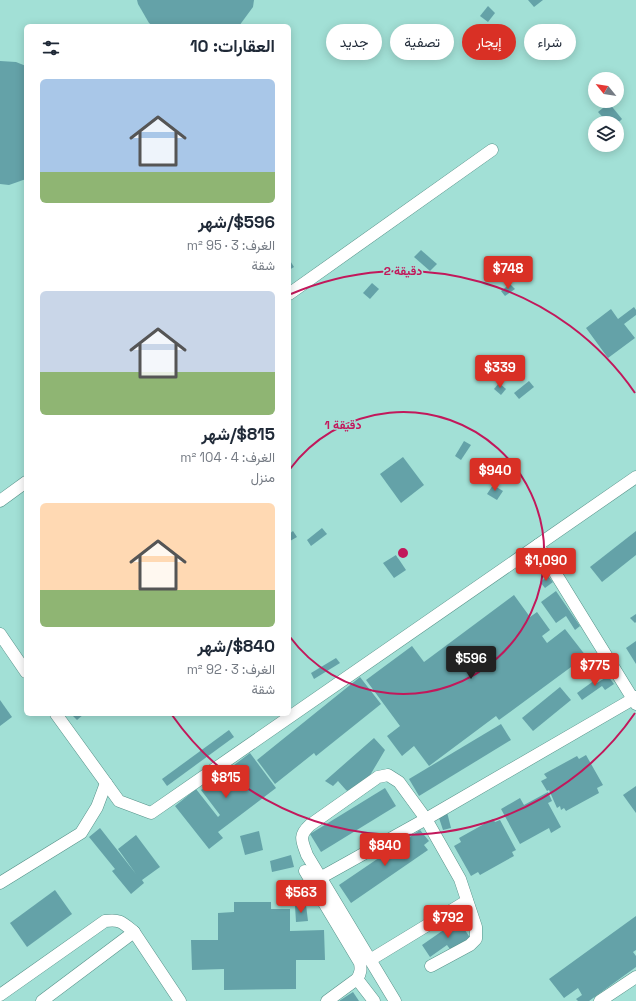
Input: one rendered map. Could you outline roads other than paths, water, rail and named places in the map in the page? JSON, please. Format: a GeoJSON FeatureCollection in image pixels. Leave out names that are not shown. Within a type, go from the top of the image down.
{"type":"FeatureCollection","features":[{"type":"Feature","properties":{"kind":"lane"},"geometry":{"type":"LineString","coordinates":[[291,293],[492,150]]}},
{"type":"Feature","properties":{"kind":"lane"},"geometry":{"type":"LineString","coordinates":[[57,716],[119,801],[151,813],[636,477]]}},
{"type":"Feature","properties":{"kind":"lane"},"geometry":{"type":"LineString","coordinates":[[0,501],[24,483]]}},
{"type":"Feature","properties":{"kind":"lane"},"geometry":{"type":"LineString","coordinates":[[320,878],[635,700],[538,545]]}},
{"type":"Feature","properties":{"kind":"lane"},"geometry":{"type":"LineString","coordinates":[[0,634],[24,669]]}},
{"type":"Feature","properties":{"kind":"lane"},"geometry":{"type":"LineString","coordinates":[[395,1001],[306,855],[301,838],[303,831],[310,825],[378,777],[388,775],[399,782],[426,819],[460,879],[476,927],[476,939],[470,945],[431,966]]}},
{"type":"Feature","properties":{"kind":"lane"},"geometry":{"type":"LineString","coordinates":[[0,882],[81,833],[96,807],[106,783]]}},
{"type":"Feature","properties":{"kind":"lane"},"geometry":{"type":"LineString","coordinates":[[305,871],[360,962],[361,969],[357,979],[327,1001]]}},
{"type":"Feature","properties":{"kind":"lane"},"geometry":{"type":"LineString","coordinates":[[370,960],[467,901]]}},
{"type":"Feature","properties":{"kind":"lane"},"geometry":{"type":"LineString","coordinates":[[0,995],[105,921],[116,919],[134,932],[180,1001]]}},
{"type":"Feature","properties":{"kind":"lane"},"geometry":{"type":"LineString","coordinates":[[42,1001],[134,932]]}},
{"type":"Feature","properties":{"kind":"lane"},"geometry":{"type":"LineString","coordinates":[[600,1001],[636,977]]}},
{"type":"Feature","properties":{"kind":"lane"},"geometry":{"type":"LineString","coordinates":[[357,979],[374,1001]]}}]}
